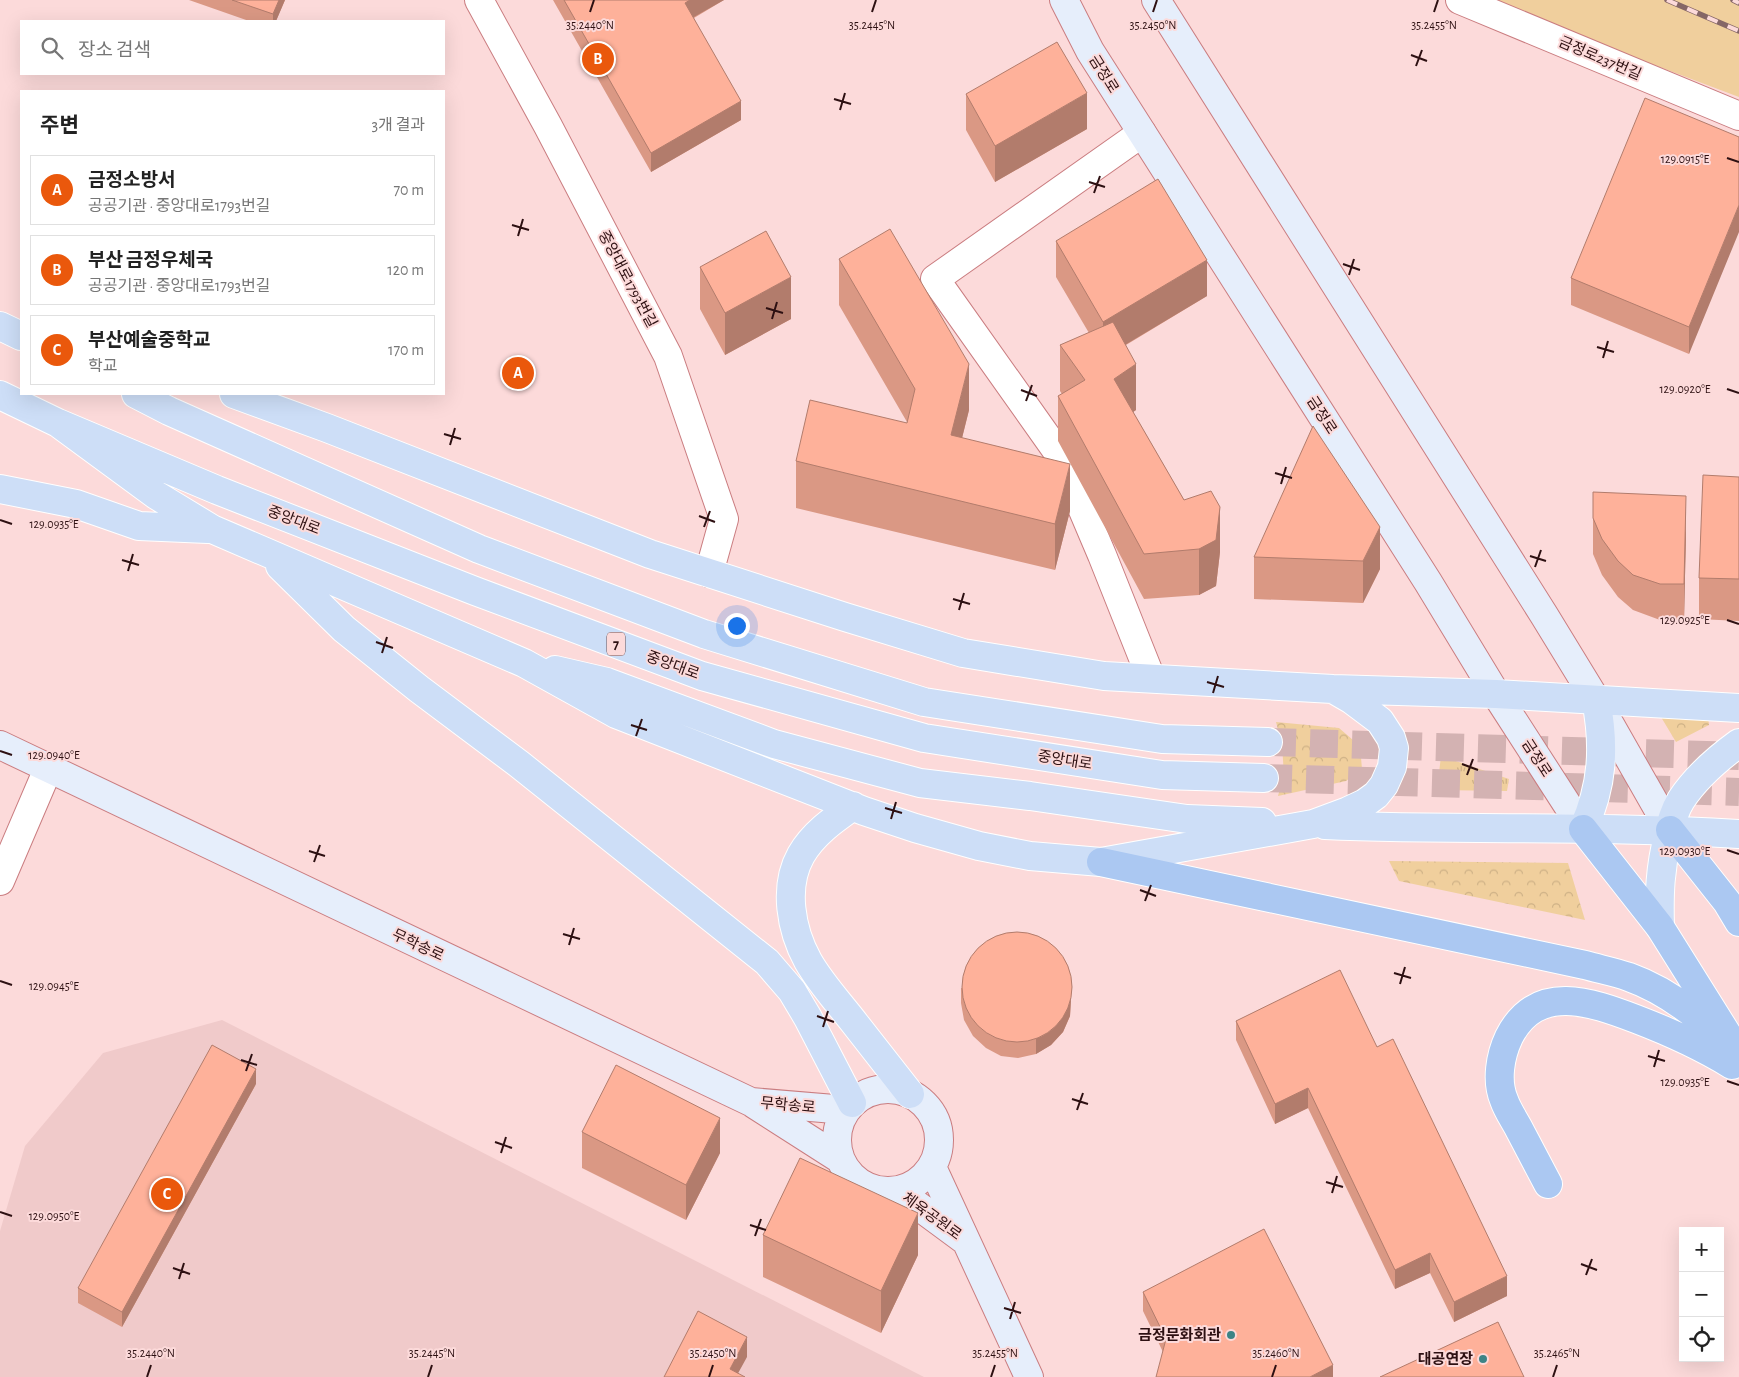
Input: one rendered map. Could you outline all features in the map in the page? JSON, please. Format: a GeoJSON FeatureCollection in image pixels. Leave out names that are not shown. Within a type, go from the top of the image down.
{"type":"FeatureCollection","features":[{"type":"Feature","properties":{"kind":"highway"},"geometry":{"type":"LineString","coordinates":[[1583,829],[1660,928],[1739,1053]]}},
{"type":"Feature","properties":{"kind":"highway"},"geometry":{"type":"LineString","coordinates":[[1670,830],[1727,902],[1739,922]]}},
{"type":"Feature","properties":{"kind":"highway"},"geometry":{"type":"LineString","coordinates":[[1101,862],[1585,965],[1630,978],[1649,986],[1686,1010],[1730,1048],[1739,1060]]}},
{"type":"Feature","properties":{"kind":"highway"},"geometry":{"type":"LineString","coordinates":[[1548,1184],[1504,1100],[1499,1075],[1507,1042],[1517,1024],[1532,1010],[1551,1002],[1561,1001],[1574,1001],[1600,1006],[1688,1040],[1739,1070]]}},
{"type":"Feature","properties":{"kind":"main road","name":"금정로"},"geometry":{"type":"LineString","coordinates":[[1064,0],[1090,51],[1583,829]]}},
{"type":"Feature","properties":{"kind":"main road"},"geometry":{"type":"LineString","coordinates":[[1156,0],[1596,700],[1670,830]]}},
{"type":"Feature","properties":{"kind":"main road"},"geometry":{"type":"LineString","coordinates":[[0,326],[20,336]]}},
{"type":"Feature","properties":{"kind":"main road","name":"중앙대로"},"geometry":{"type":"LineString","coordinates":[[0,395],[58,423],[217,490],[475,591],[702,676],[924,738],[1162,775],[1264,778]]}},
{"type":"Feature","properties":{"kind":"main road"},"geometry":{"type":"LineString","coordinates":[[138,395],[169,411],[479,549],[704,634],[888,691],[924,702],[1162,739],[1268,742]]}},
{"type":"Feature","properties":{"kind":"main road"},"geometry":{"type":"LineString","coordinates":[[237,395],[327,428],[650,554],[963,653],[1104,676],[1333,689],[1496,694],[1739,708]]}},
{"type":"Feature","properties":{"kind":"main road"},"geometry":{"type":"LineString","coordinates":[[58,423],[156,495],[212,530],[524,663],[616,714],[853,806],[915,828],[979,846],[1030,856],[1101,862],[1313,824],[1348,811],[1376,795],[1384,785],[1392,768],[1394,748],[1386,728],[1371,714],[1333,689]]}},
{"type":"Feature","properties":{"kind":"main road"},"geometry":{"type":"LineString","coordinates":[[0,489],[76,504],[139,526],[212,530]]}},
{"type":"Feature","properties":{"kind":"main road"},"geometry":{"type":"LineString","coordinates":[[268,554],[344,629],[419,689],[519,764],[767,962],[792,991],[808,1018],[849,1107]]}},
{"type":"Feature","properties":{"kind":"main road"},"geometry":{"type":"LineString","coordinates":[[524,663],[607,682],[774,744],[920,783],[1030,796],[1187,819],[1406,828],[1670,830],[1739,834]]}},
{"type":"Feature","properties":{"kind":"main road"},"geometry":{"type":"LineString","coordinates":[[1583,829],[1592,809],[1602,752],[1601,726],[1596,700]]}},
{"type":"Feature","properties":{"kind":"main road"},"geometry":{"type":"LineString","coordinates":[[1660,928],[1658,895],[1662,863],[1673,815],[1681,800],[1701,775],[1739,743]]}},
{"type":"Feature","properties":{"kind":"main road","name":"무학송로"},"geometry":{"type":"LineString","coordinates":[[0,746],[751,1102],[849,1107]]}},
{"type":"Feature","properties":{"kind":"main road"},"geometry":{"type":"LineString","coordinates":[[853,806],[832,820],[818,833],[801,854],[793,874],[790,889],[794,922],[808,961],[828,990],[910,1094]]}},
{"type":"Feature","properties":{"kind":"main road"},"geometry":{"type":"LineString","coordinates":[[880,1090],[898,1090],[910,1094],[926,1105],[938,1127],[938,1151],[932,1167],[916,1183],[898,1191],[884,1192],[862,1185],[849,1174],[840,1159],[836,1136],[841,1118],[849,1107],[862,1095],[880,1090]]}},
{"type":"Feature","properties":{"kind":"main road"},"geometry":{"type":"LineString","coordinates":[[751,1102],[840,1159]]}},
{"type":"Feature","properties":{"kind":"main road","name":"체육공원로"},"geometry":{"type":"LineString","coordinates":[[932,1167],[1029,1377]]}},
{"type":"Feature","properties":{"kind":"main road","name":"체육공원로"},"geometry":{"type":"LineString","coordinates":[[898,1191],[966,1241]]}},
{"type":"Feature","properties":{"kind":"street","name":"중앙대로1793번길"},"geometry":{"type":"LineString","coordinates":[[479,0],[548,126],[668,356],[724,519],[709,573]]}},
{"type":"Feature","properties":{"kind":"street","name":"금정로237번길"},"geometry":{"type":"LineString","coordinates":[[1460,0],[1739,116]]}},
{"type":"Feature","properties":{"kind":"street"},"geometry":{"type":"LineString","coordinates":[[1142,133],[934,279],[1059,454],[1102,554],[1151,678]]}},
{"type":"Feature","properties":{"kind":"street"},"geometry":{"type":"LineString","coordinates":[[0,881],[48,769]]}},
{"type":"Feature","properties":{"kind":"shaded area"},"geometry":{"type":"Polygon","coordinates":[[[222,1020],[924,1377],[0,1377],[0,1231],[25,1146],[103,1053],[222,1020]]]}},
{"type":"Feature","properties":{"kind":"green space"},"geometry":{"type":"Polygon","coordinates":[[[1493,0],[1739,0],[1739,97],[1596,43],[1493,0]]]}},
{"type":"Feature","properties":{"kind":"green space"},"geometry":{"type":"Polygon","coordinates":[[[1658,712],[1708,716],[1709,725],[1676,742],[1658,712]]]}},
{"type":"Feature","properties":{"kind":"green space"},"geometry":{"type":"Polygon","coordinates":[[[1276,722],[1339,728],[1360,746],[1362,769],[1346,781],[1278,796],[1284,776],[1282,744],[1276,722]]]}},
{"type":"Feature","properties":{"kind":"green space"},"geometry":{"type":"Polygon","coordinates":[[[1441,756],[1509,779],[1507,791],[1437,790],[1441,756]]]}},
{"type":"Feature","properties":{"kind":"green space"},"geometry":{"type":"Polygon","coordinates":[[[1389,861],[1568,863],[1585,920],[1399,881],[1389,861]]]}},
{"type":"Feature","properties":{"kind":"building"},"geometry":{"type":"Polygon","coordinates":[[[232,0],[279,0],[273,14],[232,0]]]}},
{"type":"Feature","properties":{"kind":"building"},"geometry":{"type":"Polygon","coordinates":[[[564,0],[690,0],[685,3],[741,101],[651,153],[564,0]]]}},
{"type":"Feature","properties":{"kind":"building"},"geometry":{"type":"Polygon","coordinates":[[[1057,42],[1087,93],[995,146],[966,94],[1057,42]]]}},
{"type":"Feature","properties":{"kind":"building"},"geometry":{"type":"Polygon","coordinates":[[[1645,98],[1739,137],[1739,205],[1689,327],[1571,278],[1645,98]]]}},
{"type":"Feature","properties":{"kind":"building"},"geometry":{"type":"Polygon","coordinates":[[[1158,179],[1207,260],[1103,322],[1056,241],[1158,179]]]}},
{"type":"Feature","properties":{"kind":"building"},"geometry":{"type":"Polygon","coordinates":[[[890,229],[969,364],[951,435],[1070,464],[1055,524],[796,461],[810,400],[907,423],[915,389],[839,259],[890,229]]]}},
{"type":"Feature","properties":{"kind":"building"},"geometry":{"type":"Polygon","coordinates":[[[766,231],[791,277],[725,313],[700,267],[766,231]]]}},
{"type":"Feature","properties":{"kind":"building"},"geometry":{"type":"Polygon","coordinates":[[[1113,322],[1136,364],[1114,379],[1184,500],[1211,491],[1220,507],[1216,540],[1199,549],[1144,554],[1058,396],[1085,380],[1060,345],[1113,322]]]}},
{"type":"Feature","properties":{"kind":"building"},"geometry":{"type":"Polygon","coordinates":[[[1313,426],[1380,527],[1363,561],[1254,557],[1313,426]]]}},
{"type":"Feature","properties":{"kind":"building"},"geometry":{"type":"Polygon","coordinates":[[[1703,475],[1739,477],[1739,579],[1699,578],[1703,475]]]}},
{"type":"Feature","properties":{"kind":"building"},"geometry":{"type":"Polygon","coordinates":[[[1593,492],[1686,496],[1684,584],[1660,584],[1633,575],[1618,561],[1602,539],[1593,518],[1593,492]]]}},
{"type":"Feature","properties":{"kind":"building"},"geometry":{"type":"Polygon","coordinates":[[[1017,932],[1028,933],[1038,937],[1056,948],[1067,966],[1071,976],[1071,998],[1067,1008],[1056,1026],[1038,1037],[1028,1041],[1017,1042],[1006,1041],[996,1037],[978,1026],[967,1008],[963,998],[962,987],[963,976],[967,966],[978,948],[996,937],[1006,933],[1017,932]]]}},
{"type":"Feature","properties":{"kind":"building"},"geometry":{"type":"Polygon","coordinates":[[[1340,970],[1377,1047],[1393,1039],[1507,1276],[1454,1302],[1430,1253],[1395,1270],[1308,1088],[1275,1104],[1236,1021],[1340,970]]]}},
{"type":"Feature","properties":{"kind":"building"},"geometry":{"type":"Polygon","coordinates":[[[212,1045],[256,1069],[122,1312],[78,1288],[212,1045]]]}},
{"type":"Feature","properties":{"kind":"building"},"geometry":{"type":"Polygon","coordinates":[[[616,1065],[720,1118],[686,1185],[582,1132],[616,1065]]]}},
{"type":"Feature","properties":{"kind":"building"},"geometry":{"type":"Polygon","coordinates":[[[800,1158],[918,1213],[881,1291],[763,1235],[800,1158]]]}},
{"type":"Feature","properties":{"kind":"building","name":"금정문화회관"},"geometry":{"type":"Polygon","coordinates":[[[1264,1229],[1333,1365],[1310,1377],[1156,1377],[1166,1339],[1143,1292],[1264,1229]]]}},
{"type":"Feature","properties":{"kind":"building"},"geometry":{"type":"Polygon","coordinates":[[[698,1311],[747,1337],[730,1369],[745,1377],[664,1377],[698,1311]]]}},
{"type":"Feature","properties":{"kind":"building"},"geometry":{"type":"Polygon","coordinates":[[[1498,1322],[1524,1377],[1380,1377],[1498,1322]]]}},
{"type":"Feature","properties":{"kind":"tunnel"},"geometry":{"type":"LineString","coordinates":[[1268,742],[1739,756]]}},
{"type":"Feature","properties":{"kind":"tunnel"},"geometry":{"type":"LineString","coordinates":[[1264,778],[1739,792]]}},
{"type":"Feature","properties":{"kind":"railway"},"geometry":{"type":"LineString","coordinates":[[1667,0],[1739,31]]}},
{"type":"Feature","properties":{"kind":"railway"},"geometry":{"type":"LineString","coordinates":[[1733,0],[1739,3]]}},
{"type":"Feature","properties":{"kind":"place","name":"부산 금정우체국"},"geometry":{"type":"Point","coordinates":[598,59]}},
{"type":"Feature","properties":{"kind":"place","name":"금정소방서"},"geometry":{"type":"Point","coordinates":[518,373]}},
{"type":"Feature","properties":{"kind":"place","name":"부산예술중학교"},"geometry":{"type":"Point","coordinates":[167,1194]}},
{"type":"Feature","properties":{"kind":"place","name":"금정문화회관"},"geometry":{"type":"Point","coordinates":[1231,1335]}},
{"type":"Feature","properties":{"kind":"place","name":"대공연장"},"geometry":{"type":"Point","coordinates":[1483,1359]}}]}
